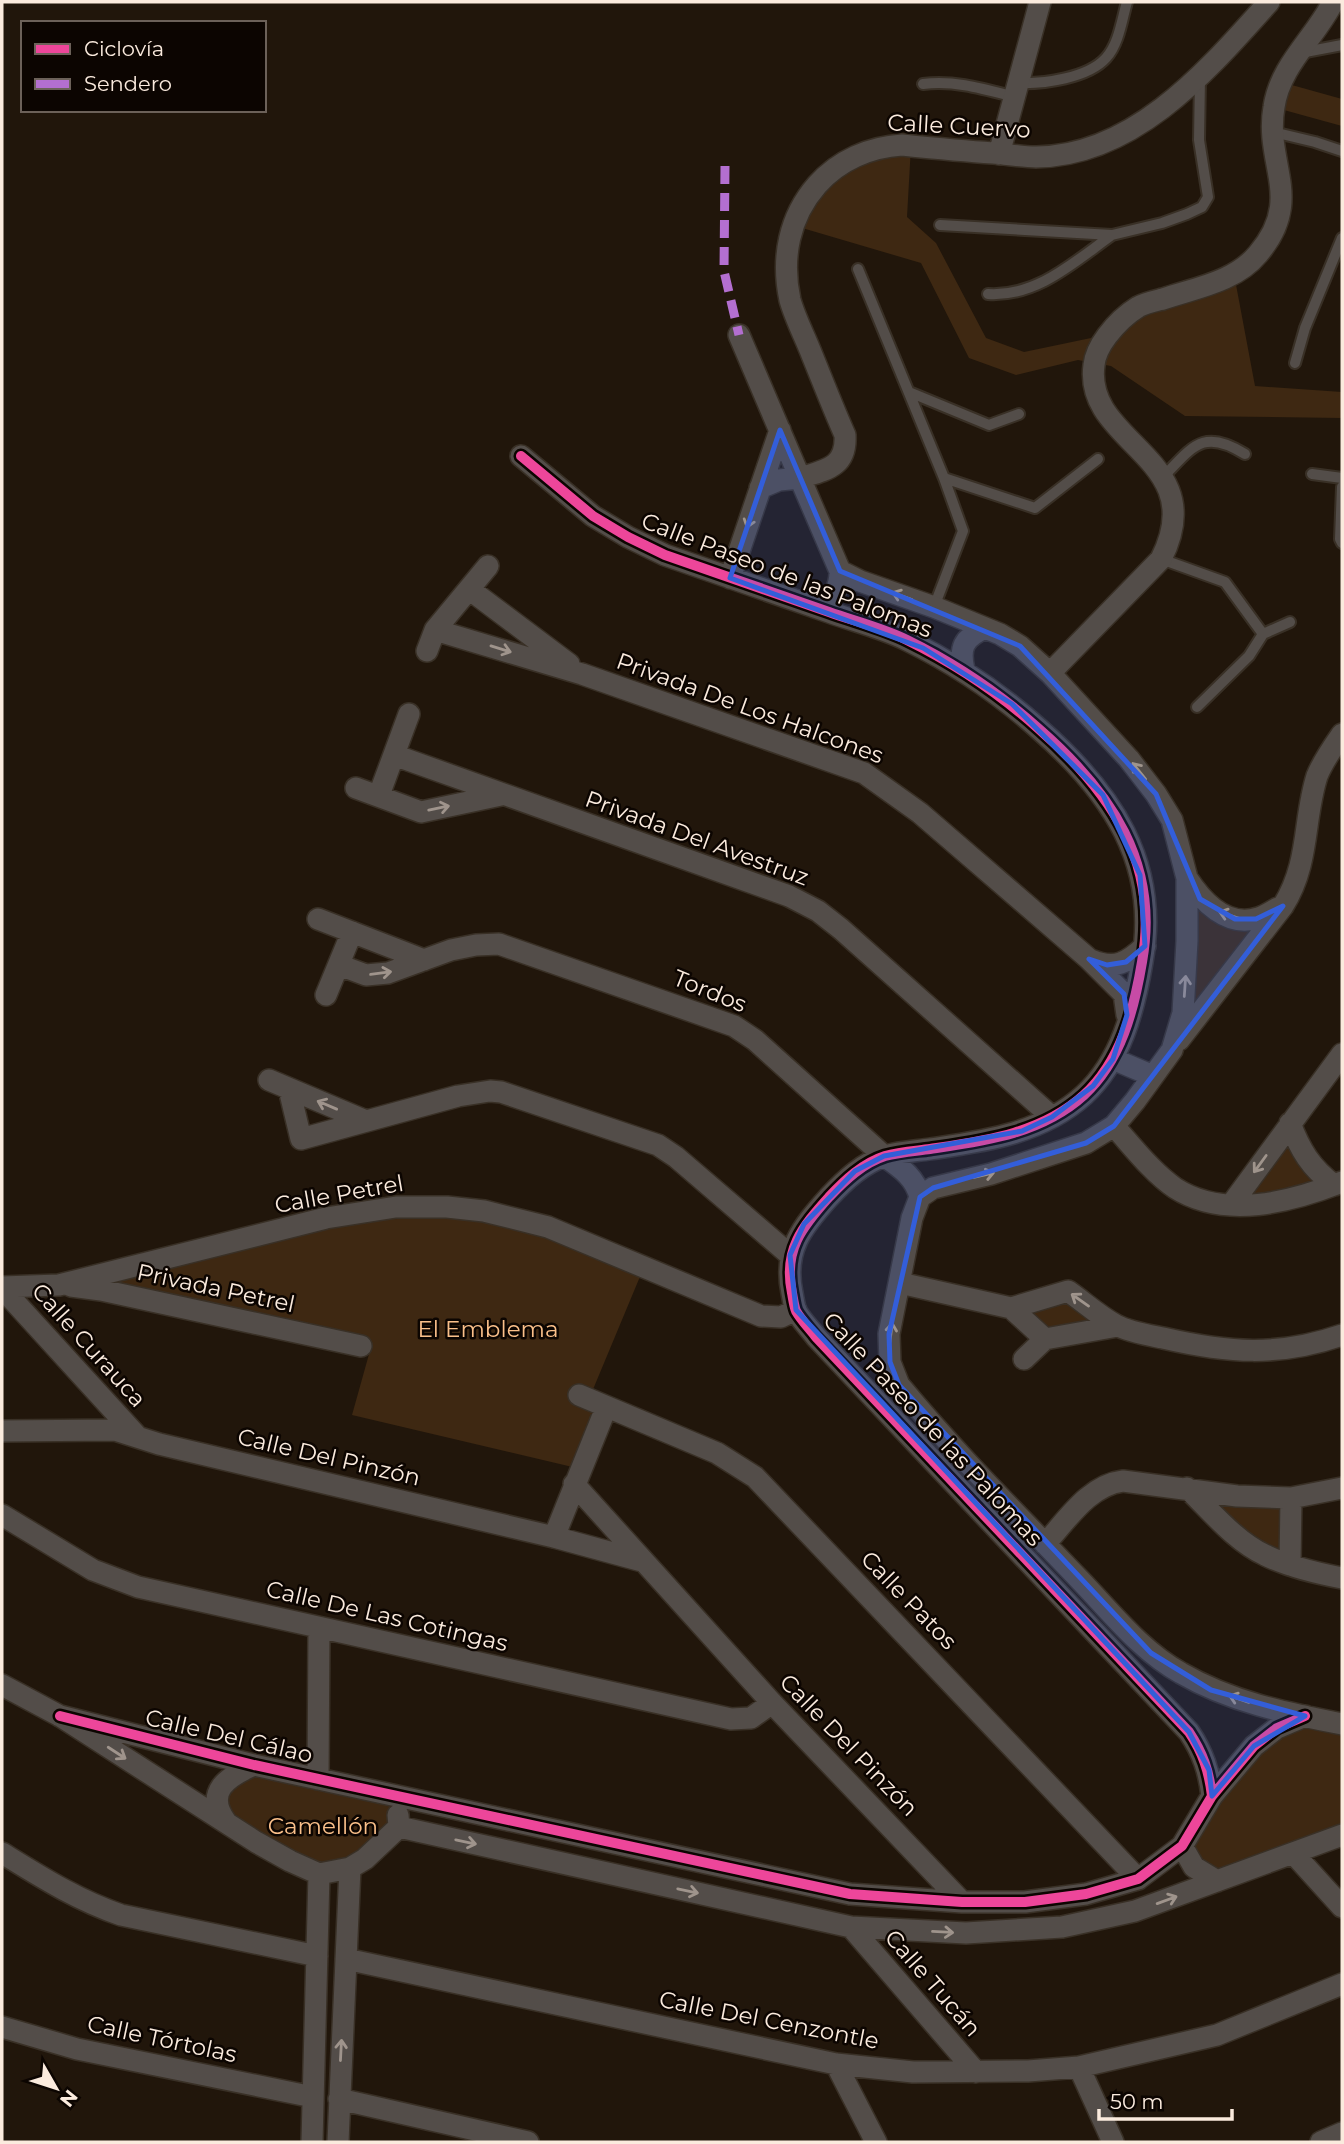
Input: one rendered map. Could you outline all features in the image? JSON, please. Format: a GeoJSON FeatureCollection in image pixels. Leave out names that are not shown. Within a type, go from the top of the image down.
{"type":"FeatureCollection","features":[{"type":"Feature","properties":{"kind":"street"},"geometry":{"type":"LineString","coordinates":[[999,154],[1040,2]]}},
{"type":"Feature","properties":{"kind":"street","name":"Calle Cuervo"},"geometry":{"type":"LineString","coordinates":[[800,478],[834,466],[843,458],[846,448],[845,435],[791,302],[785,267],[792,225],[805,198],[824,177],[863,152],[884,146],[902,145],[1036,157],[1069,153],[1103,142],[1136,126],[1168,104],[1200,75],[1269,2]]}},
{"type":"Feature","properties":{"kind":"street"},"geometry":{"type":"LineString","coordinates":[[1050,673],[1161,559],[1171,540],[1174,519],[1173,496],[1162,478],[1104,411],[1093,386],[1094,363],[1104,341],[1118,321],[1139,306],[1225,279],[1242,269],[1257,255],[1280,217],[1283,191],[1273,132],[1273,107],[1281,82],[1297,54],[1317,29],[1333,2]]}},
{"type":"Feature","properties":{"kind":"street","name":"Calle Paseo de las Palomas"},"geometry":{"type":"LineString","coordinates":[[739,335],[840,571],[985,628],[1020,646],[1050,673],[1129,759],[1156,794],[1172,820],[1187,878],[1183,1013],[1172,1050],[1136,1101],[1114,1126],[1086,1143],[991,1174],[933,1188],[920,1197],[912,1218],[889,1334],[890,1362],[899,1385],[1045,1544],[1151,1653],[1211,1690],[1253,1704],[1342,1724]]}},
{"type":"Feature","properties":{"kind":"street","name":"Calle Paseo de las Palomas"},"geometry":{"type":"LineString","coordinates":[[730,578],[780,430]]}},
{"type":"Feature","properties":{"kind":"street","name":"Calle Paseo de las Palomas"},"geometry":{"type":"LineString","coordinates":[[521,456],[593,516],[665,555],[904,638],[964,670],[1012,704],[1067,753],[1103,795],[1125,833],[1140,875],[1145,905],[1145,946],[1127,1025],[1113,1059],[1087,1092],[1052,1117],[995,1139],[884,1156],[855,1171],[804,1224],[790,1255],[790,1284],[796,1310],[825,1347],[1189,1732],[1202,1751],[1209,1770],[1212,1796]]}},
{"type":"Feature","properties":{"kind":"street"},"geometry":{"type":"LineString","coordinates":[[760,488],[779,480],[800,478]]}},
{"type":"Feature","properties":{"kind":"street"},"geometry":{"type":"LineString","coordinates":[[426,651],[435,629],[488,566]]}},
{"type":"Feature","properties":{"kind":"street"},"geometry":{"type":"LineString","coordinates":[[815,607],[828,601],[837,592],[840,571]]}},
{"type":"Feature","properties":{"kind":"street","name":"Privada De Los Halcones"},"geometry":{"type":"LineString","coordinates":[[469,589],[582,674]]}},
{"type":"Feature","properties":{"kind":"street"},"geometry":{"type":"LineString","coordinates":[[964,670],[961,652],[964,645],[975,633],[985,628]]}},
{"type":"Feature","properties":{"kind":"street","name":"Privada De Los Halcones"},"geometry":{"type":"LineString","coordinates":[[435,629],[582,674],[864,773],[920,813],[1118,985],[1124,994],[1127,1025]]}},
{"type":"Feature","properties":{"kind":"street"},"geometry":{"type":"LineString","coordinates":[[379,795],[409,714]]}},
{"type":"Feature","properties":{"kind":"street"},"geometry":{"type":"LineString","coordinates":[[1172,1050],[1294,889],[1317,776],[1342,734]]}},
{"type":"Feature","properties":{"kind":"street","name":"Privada Del Avestruz"},"geometry":{"type":"LineString","coordinates":[[394,755],[789,896],[818,911],[1052,1117]]}},
{"type":"Feature","properties":{"kind":"street"},"geometry":{"type":"LineString","coordinates":[[356,788],[421,812],[501,795]]}},
{"type":"Feature","properties":{"kind":"street"},"geometry":{"type":"LineString","coordinates":[[1187,878],[1200,899],[1213,909],[1235,919],[1256,919],[1283,906]]}},
{"type":"Feature","properties":{"kind":"street"},"geometry":{"type":"LineString","coordinates":[[318,919],[424,960]]}},
{"type":"Feature","properties":{"kind":"street"},"geometry":{"type":"LineString","coordinates":[[326,995],[352,932]]}},
{"type":"Feature","properties":{"kind":"street","name":"Tordos"},"geometry":{"type":"LineString","coordinates":[[339,965],[366,975],[387,973],[477,945],[499,944],[734,1026],[755,1040],[916,1182],[920,1197]]}},
{"type":"Feature","properties":{"kind":"street"},"geometry":{"type":"LineString","coordinates":[[1089,959],[1107,965],[1126,962],[1145,946]]}},
{"type":"Feature","properties":{"kind":"street"},"geometry":{"type":"LineString","coordinates":[[1231,1205],[1342,1054]]}},
{"type":"Feature","properties":{"kind":"street"},"geometry":{"type":"LineString","coordinates":[[1113,1059],[1153,1076]]}},
{"type":"Feature","properties":{"kind":"street"},"geometry":{"type":"LineString","coordinates":[[269,1080],[366,1121]]}},
{"type":"Feature","properties":{"kind":"street"},"geometry":{"type":"LineString","coordinates":[[289,1089],[302,1139],[474,1093],[501,1092],[658,1145],[676,1157],[790,1255]]}},
{"type":"Feature","properties":{"kind":"street"},"geometry":{"type":"LineString","coordinates":[[1290,1123],[1306,1160],[1320,1175],[1338,1184]]}},
{"type":"Feature","properties":{"kind":"street"},"geometry":{"type":"LineString","coordinates":[[1114,1126],[1172,1186],[1190,1197],[1206,1202],[1231,1205],[1285,1200],[1338,1184]]}},
{"type":"Feature","properties":{"kind":"street","name":"Calle Petrel"},"geometry":{"type":"LineString","coordinates":[[2,1288],[59,1285],[327,1218],[396,1207],[447,1207],[484,1211],[548,1227],[761,1316],[780,1317],[796,1310]]}},
{"type":"Feature","properties":{"kind":"street"},"geometry":{"type":"LineString","coordinates":[[900,1283],[1011,1308],[1038,1332],[1118,1326],[1204,1347],[1252,1351],[1312,1345],[1342,1335]]}},
{"type":"Feature","properties":{"kind":"street","name":"Privada Petrel"},"geometry":{"type":"LineString","coordinates":[[59,1285],[101,1290],[361,1346]]}},
{"type":"Feature","properties":{"kind":"street","name":"Calle Curauca"},"geometry":{"type":"LineString","coordinates":[[2,1288],[137,1437]]}},
{"type":"Feature","properties":{"kind":"street"},"geometry":{"type":"LineString","coordinates":[[1011,1308],[1068,1291],[1118,1326]]}},
{"type":"Feature","properties":{"kind":"street"},"geometry":{"type":"LineString","coordinates":[[1024,1359],[1038,1332]]}},
{"type":"Feature","properties":{"kind":"street","name":"Calle Patos"},"geometry":{"type":"LineString","coordinates":[[579,1395],[717,1453],[755,1477],[1138,1879]]}},
{"type":"Feature","properties":{"kind":"street"},"geometry":{"type":"LineString","coordinates":[[554,1537],[606,1408]]}},
{"type":"Feature","properties":{"kind":"street","name":"Calle Del Pinzón"},"geometry":{"type":"LineString","coordinates":[[2,1431],[108,1430],[554,1537],[642,1561]]}},
{"type":"Feature","properties":{"kind":"street"},"geometry":{"type":"LineString","coordinates":[[1045,1544],[1095,1491],[1109,1483],[1123,1481],[1237,1496],[1291,1499],[1342,1488]]}},
{"type":"Feature","properties":{"kind":"street","name":"Calle Del Pinzón"},"geometry":{"type":"LineString","coordinates":[[574,1484],[772,1703],[962,1902]]}},
{"type":"Feature","properties":{"kind":"street"},"geometry":{"type":"LineString","coordinates":[[1187,1488],[1241,1540],[1263,1554],[1290,1565],[1342,1578]]}},
{"type":"Feature","properties":{"kind":"street"},"geometry":{"type":"LineString","coordinates":[[1290,1565],[1291,1499]]}},
{"type":"Feature","properties":{"kind":"street","name":"Calle De Las Cotingas"},"geometry":{"type":"LineString","coordinates":[[2,1515],[63,1553],[116,1580],[731,1719],[751,1718],[772,1703]]}},
{"type":"Feature","properties":{"kind":"street"},"geometry":{"type":"LineString","coordinates":[[318,1779],[319,1628]]}},
{"type":"Feature","properties":{"kind":"street","name":"Calle Del Cálao"},"geometry":{"type":"LineString","coordinates":[[2,1685],[60,1716],[290,1861],[319,1874]]}},
{"type":"Feature","properties":{"kind":"street","name":"Calle Del Cálao"},"geometry":{"type":"LineString","coordinates":[[60,1716],[254,1765],[389,1794]]}},
{"type":"Feature","properties":{"kind":"street"},"geometry":{"type":"LineString","coordinates":[[389,1794],[850,1894],[962,1902],[1025,1902],[1086,1894],[1138,1879],[1182,1846],[1212,1796],[1254,1746],[1277,1728],[1305,1716]]}},
{"type":"Feature","properties":{"kind":"street"},"geometry":{"type":"LineString","coordinates":[[226,1822],[218,1811],[216,1798],[230,1776],[254,1765]]}},
{"type":"Feature","properties":{"kind":"street"},"geometry":{"type":"LineString","coordinates":[[389,1794],[398,1810],[399,1827]]}},
{"type":"Feature","properties":{"kind":"street"},"geometry":{"type":"LineString","coordinates":[[312,2142],[319,1874],[350,1868],[365,1859],[399,1827]]}},
{"type":"Feature","properties":{"kind":"street"},"geometry":{"type":"LineString","coordinates":[[399,1827],[851,1927],[966,1933],[1062,1927],[1135,1911],[1342,1835]]}},
{"type":"Feature","properties":{"kind":"street"},"geometry":{"type":"LineString","coordinates":[[1182,1846],[1194,1867],[1217,1881]]}},
{"type":"Feature","properties":{"kind":"street"},"geometry":{"type":"LineString","coordinates":[[2,1853],[66,1892],[94,1906],[121,1915],[317,1956]]}},
{"type":"Feature","properties":{"kind":"street"},"geometry":{"type":"LineString","coordinates":[[1294,1854],[1342,1907]]}},
{"type":"Feature","properties":{"kind":"street"},"geometry":{"type":"LineString","coordinates":[[338,2142],[350,1868]]}},
{"type":"Feature","properties":{"kind":"street","name":"Calle Tucán"},"geometry":{"type":"LineString","coordinates":[[851,1927],[976,2072]]}},
{"type":"Feature","properties":{"kind":"street","name":"Calle Del Cenzontle"},"geometry":{"type":"LineString","coordinates":[[346,1959],[836,2064],[913,2072],[1080,2067],[1217,2035],[1342,1984]]}},
{"type":"Feature","properties":{"kind":"street"},"geometry":{"type":"LineString","coordinates":[[2,2017],[31,2034]]}},
{"type":"Feature","properties":{"kind":"street","name":"Calle Tórtolas"},"geometry":{"type":"LineString","coordinates":[[2,2027],[77,2049],[313,2097]]}},
{"type":"Feature","properties":{"kind":"street"},"geometry":{"type":"LineString","coordinates":[[836,2064],[876,2142]]}},
{"type":"Feature","properties":{"kind":"street"},"geometry":{"type":"LineString","coordinates":[[1080,2067],[1113,2142]]}},
{"type":"Feature","properties":{"kind":"street"},"geometry":{"type":"LineString","coordinates":[[339,2099],[528,2142]]}},
{"type":"Feature","properties":{"kind":"street"},"geometry":{"type":"LineString","coordinates":[[1321,2142],[1342,2133]]}},
{"type":"Feature","properties":{"kind":"lane"},"geometry":{"type":"LineString","coordinates":[[923,84],[951,83],[1016,90],[1071,77],[1106,58],[1120,30],[1127,2]]}},
{"type":"Feature","properties":{"kind":"lane"},"geometry":{"type":"LineString","coordinates":[[1297,54],[1342,45]]}},
{"type":"Feature","properties":{"kind":"lane"},"geometry":{"type":"LineString","coordinates":[[940,225],[1112,236],[1162,223],[1202,207],[1208,197],[1208,183],[1199,140],[1200,75]]}},
{"type":"Feature","properties":{"kind":"lane"},"geometry":{"type":"LineString","coordinates":[[1273,132],[1342,151]]}},
{"type":"Feature","properties":{"kind":"lane"},"geometry":{"type":"LineString","coordinates":[[988,294],[1020,292],[1045,281],[1112,236]]}},
{"type":"Feature","properties":{"kind":"lane"},"geometry":{"type":"LineString","coordinates":[[1295,363],[1342,238]]}},
{"type":"Feature","properties":{"kind":"lane"},"geometry":{"type":"LineString","coordinates":[[858,269],[963,531],[934,607]]}},
{"type":"Feature","properties":{"kind":"lane"},"geometry":{"type":"LineString","coordinates":[[909,393],[989,425],[1019,414]]}},
{"type":"Feature","properties":{"kind":"lane"},"geometry":{"type":"LineString","coordinates":[[1162,478],[1192,449],[1205,441],[1221,441],[1245,454]]}},
{"type":"Feature","properties":{"kind":"lane"},"geometry":{"type":"LineString","coordinates":[[944,478],[1035,508],[1098,459]]}},
{"type":"Feature","properties":{"kind":"lane"},"geometry":{"type":"LineString","coordinates":[[1312,474],[1342,478]]}},
{"type":"Feature","properties":{"kind":"lane"},"geometry":{"type":"LineString","coordinates":[[1342,487],[1339,539],[1342,543]]}},
{"type":"Feature","properties":{"kind":"lane"},"geometry":{"type":"LineString","coordinates":[[1161,559],[1225,582],[1263,634]]}},
{"type":"Feature","properties":{"kind":"lane"},"geometry":{"type":"LineString","coordinates":[[1197,707],[1249,656],[1263,634],[1290,622]]}},
{"type":"Feature","properties":{"kind":"highlighted area"},"geometry":{"type":"Polygon","coordinates":[[[780,430],[840,571],[1020,646],[1156,794],[1200,899],[1235,919],[1256,919],[1283,906],[1114,1126],[1086,1143],[933,1188],[920,1197],[889,1334],[890,1362],[899,1385],[1151,1653],[1211,1690],[1305,1716],[1254,1746],[1212,1796],[1209,1770],[1189,1732],[796,1310],[790,1255],[804,1224],[855,1171],[884,1156],[1022,1131],[1052,1117],[1093,1086],[1113,1059],[1127,1015],[1124,994],[1089,959],[1107,965],[1126,962],[1145,946],[1140,875],[1103,795],[1012,704],[923,648],[730,578],[780,430]]]}},
{"type":"Feature","properties":{"kind":"green space"},"geometry":{"type":"Polygon","coordinates":[[[1281,82],[1342,99],[1342,126],[1273,107],[1281,82]]]}},
{"type":"Feature","properties":{"kind":"green space"},"geometry":{"type":"Polygon","coordinates":[[[911,146],[907,217],[936,243],[986,338],[1024,352],[1091,338],[1103,341],[1118,321],[1234,274],[1255,386],[1342,392],[1342,418],[1185,416],[1111,366],[1078,360],[1016,375],[969,358],[921,263],[792,225],[824,177],[911,146]]]}},
{"type":"Feature","properties":{"kind":"green space"},"geometry":{"type":"Polygon","coordinates":[[[1187,878],[1235,918],[1283,906],[1172,1050],[1187,878]]]}},
{"type":"Feature","properties":{"kind":"green space"},"geometry":{"type":"Polygon","coordinates":[[[1290,1123],[1334,1185],[1231,1205],[1290,1123]]]}},
{"type":"Feature","properties":{"kind":"green space","name":"El Emblema"},"geometry":{"type":"Polygon","coordinates":[[[447,1207],[644,1267],[589,1399],[606,1408],[581,1469],[352,1415],[371,1347],[101,1290],[149,1261],[234,1242],[447,1207]]]}},
{"type":"Feature","properties":{"kind":"green space"},"geometry":{"type":"Polygon","coordinates":[[[1068,1291],[1118,1326],[1045,1339],[1011,1308],[1068,1291]]]}},
{"type":"Feature","properties":{"kind":"green space"},"geometry":{"type":"Polygon","coordinates":[[[1187,1488],[1291,1498],[1290,1565],[1187,1488]]]}},
{"type":"Feature","properties":{"kind":"green space"},"geometry":{"type":"Polygon","coordinates":[[[1342,1724],[1342,1835],[1217,1881],[1188,1859],[1198,1822],[1277,1728],[1342,1724]]]}},
{"type":"Feature","properties":{"kind":"green space","name":"Camellón"},"geometry":{"type":"Polygon","coordinates":[[[254,1765],[389,1794],[398,1810],[399,1827],[319,1874],[226,1822],[222,1786],[254,1765]]]}},
{"type":"Feature","properties":{"kind":"marked path"},"geometry":{"type":"LineString","coordinates":[[725,166],[724,271],[739,335]]}},
{"type":"Feature","properties":{"kind":"cycle path"},"geometry":{"type":"LineString","coordinates":[[521,456],[593,516],[665,555],[888,632],[960,669],[1008,703],[1065,753],[1108,804],[1124,832],[1136,861],[1144,893],[1146,926],[1135,998],[1124,1034],[1108,1067],[1084,1095],[1049,1119],[1031,1127],[971,1143],[890,1155],[862,1168],[829,1197],[803,1229],[793,1252],[790,1278],[796,1311],[816,1337],[1189,1732],[1205,1762],[1212,1796]]}},
{"type":"Feature","properties":{"kind":"cycle path"},"geometry":{"type":"LineString","coordinates":[[60,1716],[254,1765],[850,1894],[962,1902],[1025,1902],[1086,1894],[1138,1879],[1182,1846],[1212,1796],[1254,1746],[1277,1728],[1305,1716]]}}]}
